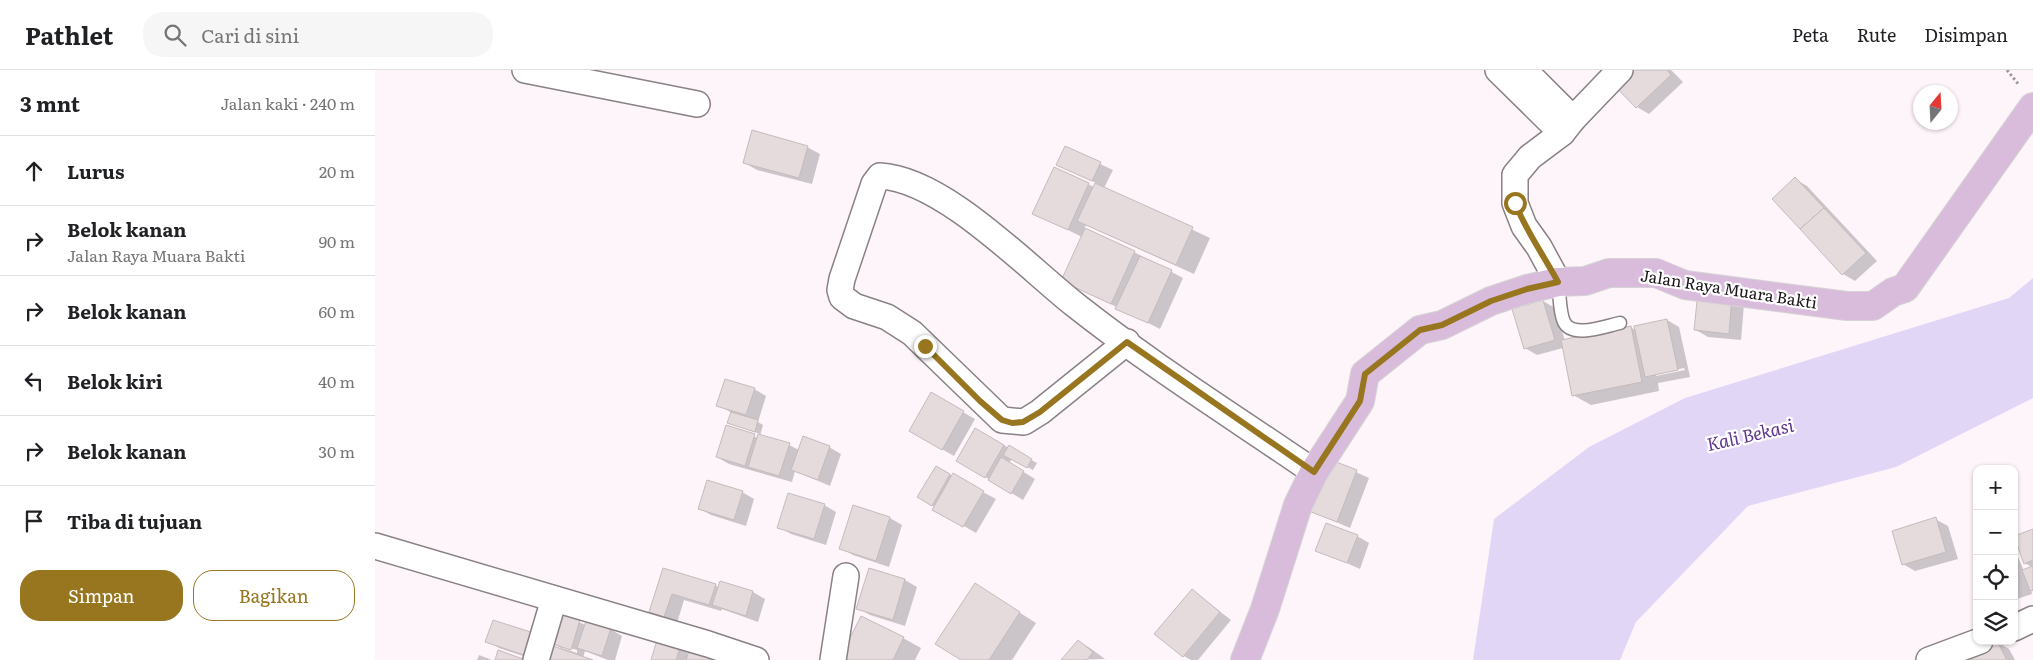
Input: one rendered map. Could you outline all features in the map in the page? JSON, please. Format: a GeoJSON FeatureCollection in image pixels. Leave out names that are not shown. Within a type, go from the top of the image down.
{"type":"FeatureCollection","features":[{"type":"Feature","properties":{"kind":"main road","name":"Jalan Raya Muara Bakti"},"geometry":{"type":"LineString","coordinates":[[1245,660],[1262,617],[1298,505],[1314,472],[1360,401],[1365,374],[1420,330],[1442,325],[1491,301],[1527,289],[1558,282],[1585,281],[1609,273],[1656,273],[1685,285],[1736,290],[1847,306],[1873,306],[1905,288],[2033,107]]}},
{"type":"Feature","properties":{"kind":"street"},"geometry":{"type":"LineString","coordinates":[[525,70],[697,104]]}},
{"type":"Feature","properties":{"kind":"street"},"geometry":{"type":"LineString","coordinates":[[1498,70],[1568,126]]}},
{"type":"Feature","properties":{"kind":"street"},"geometry":{"type":"LineString","coordinates":[[1524,70],[1568,126]]}},
{"type":"Feature","properties":{"kind":"street"},"geometry":{"type":"LineString","coordinates":[[1558,282],[1539,247],[1524,226],[1515,203],[1513,188],[1515,175],[1530,156],[1568,126],[1620,70]]}},
{"type":"Feature","properties":{"kind":"street"},"geometry":{"type":"LineString","coordinates":[[1127,342],[1040,412],[1023,422],[1002,420],[912,333],[887,317],[854,306],[842,297],[840,290],[842,279],[875,184],[881,176],[893,176],[910,182],[940,198],[1001,241],[1074,305],[1314,472]]}},
{"type":"Feature","properties":{"kind":"street"},"geometry":{"type":"LineString","coordinates":[[375,546],[708,644],[756,660]]}},
{"type":"Feature","properties":{"kind":"street"},"geometry":{"type":"LineString","coordinates":[[833,660],[846,576]]}},
{"type":"Feature","properties":{"kind":"street"},"geometry":{"type":"LineString","coordinates":[[536,660],[554,599]]}},
{"type":"Feature","properties":{"kind":"street"},"geometry":{"type":"LineString","coordinates":[[2018,626],[2033,619]]}},
{"type":"Feature","properties":{"kind":"street"},"geometry":{"type":"LineString","coordinates":[[1929,660],[1973,643]]}},
{"type":"Feature","properties":{"kind":"lane"},"geometry":{"type":"LineString","coordinates":[[1558,282],[1562,314],[1568,326],[1574,330],[1620,323]]}},
{"type":"Feature","properties":{"kind":"water","name":"Kali Bekasi"},"geometry":{"type":"Polygon","coordinates":[[[2033,278],[2033,398],[1896,467],[1748,506],[1636,622],[1620,660],[1473,660],[1494,519],[1589,447],[1685,398],[2009,298],[2033,278]]]}},
{"type":"Feature","properties":{"kind":"building"},"geometry":{"type":"Polygon","coordinates":[[[1627,70],[1667,70],[1671,75],[1636,108],[1612,83],[1627,70]]]}},
{"type":"Feature","properties":{"kind":"building"},"geometry":{"type":"Polygon","coordinates":[[[752,130],[808,146],[799,178],[743,163],[752,130]]]}},
{"type":"Feature","properties":{"kind":"building"},"geometry":{"type":"Polygon","coordinates":[[[1065,146],[1101,162],[1092,181],[1056,165],[1065,146]]]}},
{"type":"Feature","properties":{"kind":"building"},"geometry":{"type":"Polygon","coordinates":[[[1054,167],[1089,183],[1068,230],[1032,214],[1054,167]]]}},
{"type":"Feature","properties":{"kind":"building"},"geometry":{"type":"Polygon","coordinates":[[[1795,177],[1824,208],[1800,229],[1772,199],[1795,177]]]}},
{"type":"Feature","properties":{"kind":"building"},"geometry":{"type":"Polygon","coordinates":[[[1095,183],[1193,227],[1176,265],[1077,221],[1095,183]]]}},
{"type":"Feature","properties":{"kind":"building"},"geometry":{"type":"Polygon","coordinates":[[[1824,208],[1866,253],[1842,275],[1800,229],[1824,208]]]}},
{"type":"Feature","properties":{"kind":"building"},"geometry":{"type":"Polygon","coordinates":[[[1085,228],[1135,251],[1111,304],[1061,281],[1085,228]]]}},
{"type":"Feature","properties":{"kind":"building"},"geometry":{"type":"Polygon","coordinates":[[[1140,256],[1172,270],[1148,323],[1115,309],[1140,256]]]}},
{"type":"Feature","properties":{"kind":"building"},"geometry":{"type":"Polygon","coordinates":[[[1698,292],[1732,296],[1729,334],[1694,330],[1698,292]]]}},
{"type":"Feature","properties":{"kind":"building"},"geometry":{"type":"Polygon","coordinates":[[[1543,300],[1555,340],[1524,349],[1512,309],[1543,300]]]}},
{"type":"Feature","properties":{"kind":"building"},"geometry":{"type":"Polygon","coordinates":[[[1667,319],[1678,370],[1645,377],[1634,326],[1667,319]]]}},
{"type":"Feature","properties":{"kind":"building"},"geometry":{"type":"Polygon","coordinates":[[[1631,326],[1642,382],[1572,396],[1561,340],[1631,326]]]}},
{"type":"Feature","properties":{"kind":"building"},"geometry":{"type":"Polygon","coordinates":[[[725,379],[755,388],[746,415],[716,406],[725,379]]]}},
{"type":"Feature","properties":{"kind":"building"},"geometry":{"type":"Polygon","coordinates":[[[931,392],[964,411],[942,450],[909,431],[931,392]]]}},
{"type":"Feature","properties":{"kind":"building"},"geometry":{"type":"Polygon","coordinates":[[[731,412],[758,420],[755,432],[727,423],[731,412]]]}},
{"type":"Feature","properties":{"kind":"building"},"geometry":{"type":"Polygon","coordinates":[[[726,425],[755,434],[745,466],[716,457],[726,425]]]}},
{"type":"Feature","properties":{"kind":"building"},"geometry":{"type":"Polygon","coordinates":[[[975,428],[1004,445],[985,478],[956,461],[975,428]]]}},
{"type":"Feature","properties":{"kind":"building"},"geometry":{"type":"Polygon","coordinates":[[[758,434],[790,443],[779,476],[748,467],[758,434]]]}},
{"type":"Feature","properties":{"kind":"building"},"geometry":{"type":"Polygon","coordinates":[[[803,436],[830,446],[818,480],[791,470],[803,436]]]}},
{"type":"Feature","properties":{"kind":"building"},"geometry":{"type":"Polygon","coordinates":[[[1009,445],[1032,459],[1027,468],[1003,455],[1009,445]]]}},
{"type":"Feature","properties":{"kind":"building"},"geometry":{"type":"Polygon","coordinates":[[[1001,457],[1024,471],[1011,494],[988,480],[1001,457]]]}},
{"type":"Feature","properties":{"kind":"building"},"geometry":{"type":"Polygon","coordinates":[[[1326,458],[1357,470],[1337,522],[1306,510],[1326,458]]]}},
{"type":"Feature","properties":{"kind":"building"},"geometry":{"type":"Polygon","coordinates":[[[936,466],[950,474],[932,506],[917,497],[936,466]]]}},
{"type":"Feature","properties":{"kind":"building"},"geometry":{"type":"Polygon","coordinates":[[[953,473],[984,491],[963,527],[932,510],[953,473]]]}},
{"type":"Feature","properties":{"kind":"building"},"geometry":{"type":"Polygon","coordinates":[[[707,480],[743,491],[734,520],[698,509],[707,480]]]}},
{"type":"Feature","properties":{"kind":"building"},"geometry":{"type":"Polygon","coordinates":[[[788,493],[825,504],[814,539],[777,528],[788,493]]]}},
{"type":"Feature","properties":{"kind":"building"},"geometry":{"type":"Polygon","coordinates":[[[853,505],[890,517],[876,561],[839,549],[853,505]]]}},
{"type":"Feature","properties":{"kind":"building"},"geometry":{"type":"Polygon","coordinates":[[[1936,517],[1946,552],[1902,565],[1892,531],[1936,517]]]}},
{"type":"Feature","properties":{"kind":"building"},"geometry":{"type":"Polygon","coordinates":[[[1326,523],[1358,535],[1347,563],[1315,551],[1326,523]]]}},
{"type":"Feature","properties":{"kind":"building"},"geometry":{"type":"Polygon","coordinates":[[[2033,529],[2033,560],[2024,564],[2018,547],[2018,535],[2033,529]]]}},
{"type":"Feature","properties":{"kind":"building"},"geometry":{"type":"Polygon","coordinates":[[[2033,566],[2033,590],[2030,591],[2022,570],[2033,566]]]}},
{"type":"Feature","properties":{"kind":"building"},"geometry":{"type":"Polygon","coordinates":[[[663,568],[716,584],[709,605],[672,594],[664,617],[649,612],[663,568]]]}},
{"type":"Feature","properties":{"kind":"building"},"geometry":{"type":"Polygon","coordinates":[[[869,568],[905,579],[893,620],[856,609],[869,568]]]}},
{"type":"Feature","properties":{"kind":"building"},"geometry":{"type":"Polygon","coordinates":[[[720,581],[753,591],[746,616],[712,605],[720,581]]]}},
{"type":"Feature","properties":{"kind":"building"},"geometry":{"type":"Polygon","coordinates":[[[975,583],[1020,612],[989,660],[961,660],[935,644],[975,583]]]}},
{"type":"Feature","properties":{"kind":"building"},"geometry":{"type":"Polygon","coordinates":[[[1192,589],[1220,612],[1183,657],[1154,634],[1192,589]]]}},
{"type":"Feature","properties":{"kind":"building"},"geometry":{"type":"Polygon","coordinates":[[[559,614],[580,620],[571,650],[550,643],[559,614]]]}},
{"type":"Feature","properties":{"kind":"building"},"geometry":{"type":"Polygon","coordinates":[[[861,616],[904,637],[893,660],[839,660],[861,616]]]}},
{"type":"Feature","properties":{"kind":"building"},"geometry":{"type":"Polygon","coordinates":[[[493,620],[534,633],[527,656],[485,642],[493,620]]]}},
{"type":"Feature","properties":{"kind":"building"},"geometry":{"type":"Polygon","coordinates":[[[586,621],[611,628],[602,656],[577,648],[586,621]]]}},
{"type":"Feature","properties":{"kind":"building"},"geometry":{"type":"Polygon","coordinates":[[[657,640],[680,647],[676,660],[651,660],[657,640]]]}},
{"type":"Feature","properties":{"kind":"building"},"geometry":{"type":"Polygon","coordinates":[[[1078,640],[1093,652],[1087,660],[1061,660],[1078,640]]]}},
{"type":"Feature","properties":{"kind":"building"},"geometry":{"type":"Polygon","coordinates":[[[691,645],[715,653],[713,660],[686,660],[691,645]]]}},
{"type":"Feature","properties":{"kind":"building"},"geometry":{"type":"Polygon","coordinates":[[[1987,645],[1999,645],[2007,660],[1958,660],[1987,645]]]}},
{"type":"Feature","properties":{"kind":"building"},"geometry":{"type":"Polygon","coordinates":[[[553,646],[593,660],[548,660],[553,646]]]}},
{"type":"Feature","properties":{"kind":"building"},"geometry":{"type":"Polygon","coordinates":[[[498,650],[523,659],[523,660],[495,660],[498,650]]]}},
{"type":"Feature","properties":{"kind":"route"},"geometry":{"type":"LineString","coordinates":[[925,346],[980,401],[1002,420],[1012,423],[1023,422],[1040,412],[1127,342],[1153,362],[1314,472],[1338,432],[1360,401],[1365,374],[1384,358],[1420,330],[1442,325],[1491,301],[1527,289],[1558,282],[1539,247],[1524,226],[1515,203]]}}]}
